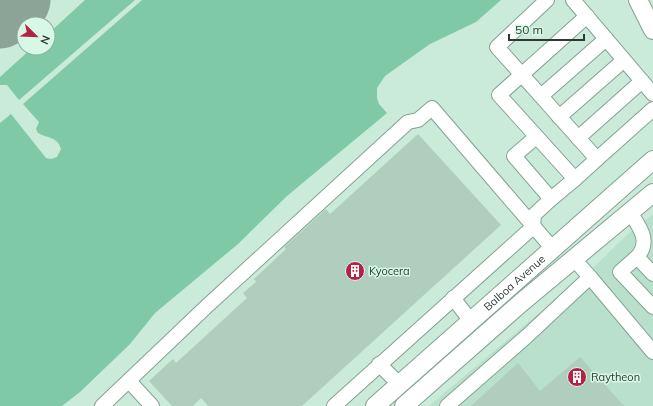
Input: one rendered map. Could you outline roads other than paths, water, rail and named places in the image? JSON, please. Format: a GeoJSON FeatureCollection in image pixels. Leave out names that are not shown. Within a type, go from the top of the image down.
{"type":"FeatureCollection","features":[{"type":"Feature","properties":{"kind":"main road"},"geometry":{"type":"LineString","coordinates":[[638,0],[653,30]]}},
{"type":"Feature","properties":{"kind":"main road","name":"Balboa Avenue"},"geometry":{"type":"LineString","coordinates":[[375,406],[653,160]]}},
{"type":"Feature","properties":{"kind":"main road","name":"Balboa Avenue"},"geometry":{"type":"LineString","coordinates":[[404,406],[573,258],[653,193]]}},
{"type":"Feature","properties":{"kind":"main road"},"geometry":{"type":"LineString","coordinates":[[573,258],[571,249],[609,200]]}},
{"type":"Feature","properties":{"kind":"lane"},"geometry":{"type":"LineString","coordinates":[[547,0],[497,47],[597,159]]}},
{"type":"Feature","properties":{"kind":"lane"},"geometry":{"type":"LineString","coordinates":[[573,0],[653,94]]}},
{"type":"Feature","properties":{"kind":"lane"},"geometry":{"type":"LineString","coordinates":[[575,179],[499,95],[587,16]]}},
{"type":"Feature","properties":{"kind":"lane"},"geometry":{"type":"LineString","coordinates":[[541,96],[606,39]]}},
{"type":"Feature","properties":{"kind":"lane"},"geometry":{"type":"LineString","coordinates":[[559,117],[624,60]]}},
{"type":"Feature","properties":{"kind":"lane"},"geometry":{"type":"LineString","coordinates":[[578,138],[642,81]]}},
{"type":"Feature","properties":{"kind":"lane"},"geometry":{"type":"LineString","coordinates":[[102,406],[202,311],[408,122],[418,120],[432,108],[553,249]]}},
{"type":"Feature","properties":{"kind":"lane"},"geometry":{"type":"LineString","coordinates":[[334,406],[533,227],[534,215],[653,109]]}},
{"type":"Feature","properties":{"kind":"lane"},"geometry":{"type":"LineString","coordinates":[[536,137],[514,156],[552,199]]}},
{"type":"Feature","properties":{"kind":"lane"},"geometry":{"type":"LineString","coordinates":[[630,212],[644,238],[642,252],[620,272],[653,307]]}},
{"type":"Feature","properties":{"kind":"lane"},"geometry":{"type":"LineString","coordinates":[[637,257],[653,274]]}},
{"type":"Feature","properties":{"kind":"lane"},"geometry":{"type":"LineString","coordinates":[[573,258],[653,352]]}},
{"type":"Feature","properties":{"kind":"lane"},"geometry":{"type":"LineString","coordinates":[[447,406],[528,336],[590,277]]}},
{"type":"Feature","properties":{"kind":"lane"},"geometry":{"type":"LineString","coordinates":[[453,298],[471,321]]}},
{"type":"Feature","properties":{"kind":"lane"},"geometry":{"type":"LineString","coordinates":[[379,364],[400,385]]}},
{"type":"Feature","properties":{"kind":"lane"},"geometry":{"type":"LineString","coordinates":[[129,381],[152,406]]}},
{"type":"Feature","properties":{"kind":"place","name":"Kyocera"},"geometry":{"type":"Point","coordinates":[355,271]}},
{"type":"Feature","properties":{"kind":"place","name":"Raytheon"},"geometry":{"type":"Point","coordinates":[577,377]}}]}
